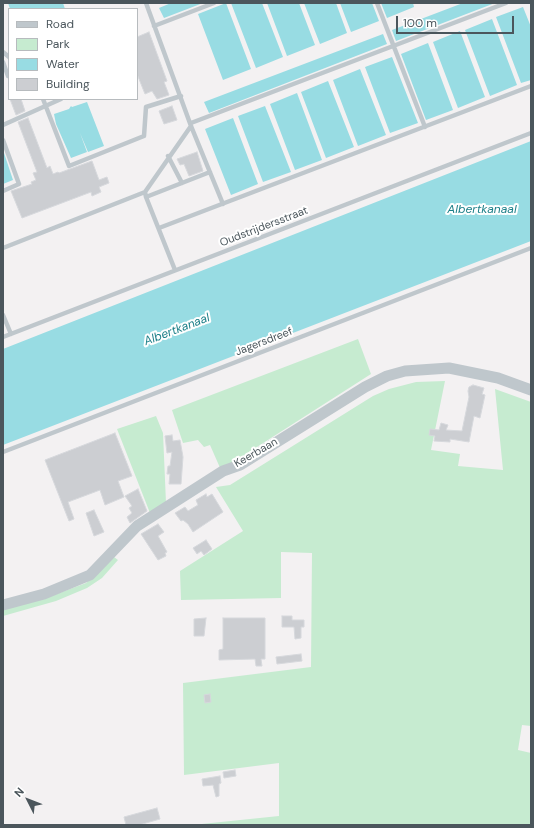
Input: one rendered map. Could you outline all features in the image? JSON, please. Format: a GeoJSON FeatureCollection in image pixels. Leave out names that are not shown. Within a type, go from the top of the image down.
{"type":"FeatureCollection","features":[{"type":"Feature","properties":{"kind":"street","name":"Keerbaan"},"geometry":{"type":"LineString","coordinates":[[3,605],[44,594],[90,575],[137,526],[223,471],[240,465],[364,387],[387,376],[405,371],[449,368],[498,378],[531,390]]}},
{"type":"Feature","properties":{"kind":"lane"},"geometry":{"type":"LineString","coordinates":[[146,3],[191,124],[223,204]]}},
{"type":"Feature","properties":{"kind":"lane"},"geometry":{"type":"LineString","coordinates":[[154,26],[214,3]]}},
{"type":"Feature","properties":{"kind":"lane"},"geometry":{"type":"LineString","coordinates":[[377,3],[424,127]]}},
{"type":"Feature","properties":{"kind":"lane"},"geometry":{"type":"LineString","coordinates":[[145,195],[168,156],[191,124],[506,3]]}},
{"type":"Feature","properties":{"kind":"lane"},"geometry":{"type":"LineString","coordinates":[[3,62],[8,76]]}},
{"type":"Feature","properties":{"kind":"lane"},"geometry":{"type":"LineString","coordinates":[[159,228],[531,86]]}},
{"type":"Feature","properties":{"kind":"lane"},"geometry":{"type":"LineString","coordinates":[[44,100],[69,166],[144,136],[146,107],[181,96]]}},
{"type":"Feature","properties":{"kind":"lane"},"geometry":{"type":"LineString","coordinates":[[3,124],[58,100]]}},
{"type":"Feature","properties":{"kind":"lane","name":"Oudstrijdersstraat"},"geometry":{"type":"LineString","coordinates":[[3,337],[531,133]]}},
{"type":"Feature","properties":{"kind":"lane"},"geometry":{"type":"LineString","coordinates":[[3,140],[19,184],[3,191]]}},
{"type":"Feature","properties":{"kind":"lane"},"geometry":{"type":"LineString","coordinates":[[168,156],[182,183]]}},
{"type":"Feature","properties":{"kind":"lane"},"geometry":{"type":"LineString","coordinates":[[3,248],[210,172]]}},
{"type":"Feature","properties":{"kind":"lane"},"geometry":{"type":"LineString","coordinates":[[145,195],[175,270]]}},
{"type":"Feature","properties":{"kind":"lane","name":"Jagersdreef"},"geometry":{"type":"LineString","coordinates":[[3,452],[531,248]]}},
{"type":"Feature","properties":{"kind":"lane"},"geometry":{"type":"LineString","coordinates":[[3,315],[11,334]]}},
{"type":"Feature","properties":{"kind":"green space"},"geometry":{"type":"Polygon","coordinates":[[[358,339],[371,374],[221,470],[210,445],[204,447],[198,440],[183,443],[172,410],[358,339]]]}},
{"type":"Feature","properties":{"kind":"green space"},"geometry":{"type":"Polygon","coordinates":[[[445,381],[431,450],[460,454],[458,466],[503,470],[495,389],[531,402],[531,726],[522,725],[518,750],[531,753],[531,825],[192,825],[279,816],[279,763],[184,775],[183,683],[311,667],[312,553],[281,552],[281,598],[181,600],[180,571],[243,531],[216,487],[230,485],[373,396],[389,389],[416,382],[445,381]]]}},
{"type":"Feature","properties":{"kind":"green space"},"geometry":{"type":"Polygon","coordinates":[[[156,416],[163,433],[166,503],[150,513],[117,429],[156,416]]]}},
{"type":"Feature","properties":{"kind":"green space"},"geometry":{"type":"Polygon","coordinates":[[[114,557],[118,560],[102,578],[87,588],[56,601],[3,616],[3,610],[54,595],[86,583],[114,557]]]}},
{"type":"Feature","properties":{"kind":"water"},"geometry":{"type":"Polygon","coordinates":[[[8,3],[63,3],[65,8],[10,8],[8,3]]]}},
{"type":"Feature","properties":{"kind":"water"},"geometry":{"type":"Polygon","coordinates":[[[171,3],[203,3],[164,18],[159,8],[171,3]]]}},
{"type":"Feature","properties":{"kind":"water"},"geometry":{"type":"Polygon","coordinates":[[[226,3],[251,69],[223,80],[198,14],[226,3]]]}},
{"type":"Feature","properties":{"kind":"water"},"geometry":{"type":"Polygon","coordinates":[[[231,3],[262,3],[283,57],[256,68],[231,3]]]}},
{"type":"Feature","properties":{"kind":"water"},"geometry":{"type":"Polygon","coordinates":[[[267,3],[299,3],[315,45],[287,56],[267,3]]]}},
{"type":"Feature","properties":{"kind":"water"},"geometry":{"type":"Polygon","coordinates":[[[304,3],[336,3],[347,33],[320,44],[304,3]]]}},
{"type":"Feature","properties":{"kind":"water"},"geometry":{"type":"Polygon","coordinates":[[[340,3],[372,3],[379,21],[351,32],[340,3]]]}},
{"type":"Feature","properties":{"kind":"water"},"geometry":{"type":"Polygon","coordinates":[[[381,3],[413,3],[414,7],[387,18],[381,3]]]}},
{"type":"Feature","properties":{"kind":"water"},"geometry":{"type":"Polygon","coordinates":[[[463,3],[495,3],[396,41],[392,30],[463,3]]]}},
{"type":"Feature","properties":{"kind":"water"},"geometry":{"type":"Polygon","coordinates":[[[523,7],[531,27],[531,80],[521,83],[496,17],[523,7]]]}},
{"type":"Feature","properties":{"kind":"water"},"geometry":{"type":"Polygon","coordinates":[[[492,19],[517,85],[490,96],[465,30],[492,19]]]}},
{"type":"Feature","properties":{"kind":"water"},"geometry":{"type":"Polygon","coordinates":[[[460,31],[485,97],[458,108],[433,42],[460,31]]]}},
{"type":"Feature","properties":{"kind":"water"},"geometry":{"type":"Polygon","coordinates":[[[383,34],[387,44],[209,113],[204,102],[383,34]]]}},
{"type":"Feature","properties":{"kind":"water"},"geometry":{"type":"Polygon","coordinates":[[[428,43],[453,110],[426,120],[401,54],[428,43]]]}},
{"type":"Feature","properties":{"kind":"water"},"geometry":{"type":"Polygon","coordinates":[[[392,57],[418,123],[390,133],[365,67],[392,57]]]}},
{"type":"Feature","properties":{"kind":"water"},"geometry":{"type":"Polygon","coordinates":[[[360,69],[386,135],[358,146],[333,80],[360,69]]]}},
{"type":"Feature","properties":{"kind":"water"},"geometry":{"type":"Polygon","coordinates":[[[328,81],[354,147],[326,158],[301,92],[328,81]]]}},
{"type":"Feature","properties":{"kind":"water"},"geometry":{"type":"Polygon","coordinates":[[[297,93],[322,160],[295,170],[270,104],[297,93]]]}},
{"type":"Feature","properties":{"kind":"water"},"geometry":{"type":"Polygon","coordinates":[[[87,102],[104,146],[88,152],[80,133],[87,152],[71,158],[56,124],[54,114],[69,109],[71,106],[72,107],[87,102]]]}},
{"type":"Feature","properties":{"kind":"water"},"geometry":{"type":"Polygon","coordinates":[[[265,106],[291,172],[263,182],[238,116],[265,106]]]}},
{"type":"Feature","properties":{"kind":"water"},"geometry":{"type":"Polygon","coordinates":[[[233,118],[258,184],[231,195],[205,129],[233,118]]]}},
{"type":"Feature","properties":{"kind":"water","name":"Albertkanaal"},"geometry":{"type":"Polygon","coordinates":[[[531,141],[531,241],[3,445],[3,349],[531,141]]]}},
{"type":"Feature","properties":{"kind":"water"},"geometry":{"type":"Polygon","coordinates":[[[3,150],[13,180],[3,184],[3,150]]]}},
{"type":"Feature","properties":{"kind":"building"},"geometry":{"type":"Polygon","coordinates":[[[149,32],[167,81],[164,82],[169,95],[157,99],[152,91],[145,94],[138,76],[138,37],[149,32]]]}},
{"type":"Feature","properties":{"kind":"building"},"geometry":{"type":"Polygon","coordinates":[[[10,100],[21,100],[25,111],[16,115],[10,100]]]}},
{"type":"Feature","properties":{"kind":"building"},"geometry":{"type":"Polygon","coordinates":[[[172,106],[177,120],[164,124],[159,111],[172,106]]]}},
{"type":"Feature","properties":{"kind":"building"},"geometry":{"type":"Polygon","coordinates":[[[28,118],[47,168],[50,166],[53,174],[92,161],[99,180],[107,177],[109,183],[99,187],[101,192],[92,196],[91,192],[22,218],[11,191],[32,184],[31,182],[36,180],[33,173],[37,172],[18,122],[28,118]]]}},
{"type":"Feature","properties":{"kind":"building"},"geometry":{"type":"Polygon","coordinates":[[[197,152],[203,171],[189,176],[184,164],[180,165],[177,159],[197,152]]]}},
{"type":"Feature","properties":{"kind":"building"},"geometry":{"type":"Polygon","coordinates":[[[473,385],[484,388],[482,394],[485,395],[480,418],[474,416],[469,442],[450,439],[450,442],[434,441],[435,436],[429,435],[430,429],[439,430],[441,423],[448,425],[446,430],[462,431],[469,397],[468,391],[469,387],[473,385]]]}},
{"type":"Feature","properties":{"kind":"building"},"geometry":{"type":"Polygon","coordinates":[[[115,433],[132,476],[118,481],[124,497],[105,505],[100,490],[68,502],[74,519],[69,521],[45,460],[115,433]]]}},
{"type":"Feature","properties":{"kind":"building"},"geometry":{"type":"Polygon","coordinates":[[[172,435],[173,441],[180,440],[183,457],[181,484],[169,484],[170,474],[167,474],[172,452],[167,453],[165,436],[172,435]]]}},
{"type":"Feature","properties":{"kind":"building"},"geometry":{"type":"Polygon","coordinates":[[[138,489],[147,511],[130,523],[127,517],[132,513],[129,508],[132,506],[125,496],[138,489]]]}},
{"type":"Feature","properties":{"kind":"building"},"geometry":{"type":"Polygon","coordinates":[[[206,494],[207,497],[212,494],[223,512],[193,532],[188,524],[183,520],[181,521],[175,513],[185,507],[188,511],[198,505],[196,500],[206,494]]]}},
{"type":"Feature","properties":{"kind":"building"},"geometry":{"type":"Polygon","coordinates":[[[94,510],[104,532],[94,536],[86,513],[94,510]]]}},
{"type":"Feature","properties":{"kind":"building"},"geometry":{"type":"Polygon","coordinates":[[[158,524],[164,532],[158,536],[167,552],[165,553],[166,556],[158,560],[141,534],[158,524]]]}},
{"type":"Feature","properties":{"kind":"building"},"geometry":{"type":"Polygon","coordinates":[[[206,540],[212,549],[204,555],[201,551],[197,554],[193,548],[206,540]]]}},
{"type":"Feature","properties":{"kind":"building"},"geometry":{"type":"Polygon","coordinates":[[[282,616],[292,616],[292,620],[304,620],[304,627],[301,627],[301,638],[295,639],[294,627],[282,627],[282,616]]]}},
{"type":"Feature","properties":{"kind":"building"},"geometry":{"type":"Polygon","coordinates":[[[206,618],[204,636],[194,636],[194,619],[206,618]]]}},
{"type":"Feature","properties":{"kind":"building"},"geometry":{"type":"Polygon","coordinates":[[[223,618],[265,618],[265,659],[261,659],[262,666],[256,666],[255,659],[219,660],[219,650],[223,649],[223,618]]]}},
{"type":"Feature","properties":{"kind":"building"},"geometry":{"type":"Polygon","coordinates":[[[301,654],[302,661],[277,664],[276,657],[301,654]]]}},
{"type":"Feature","properties":{"kind":"building"},"geometry":{"type":"Polygon","coordinates":[[[210,694],[211,702],[205,703],[204,695],[210,694]]]}},
{"type":"Feature","properties":{"kind":"building"},"geometry":{"type":"Polygon","coordinates":[[[235,770],[236,776],[224,778],[223,772],[235,770]]]}},
{"type":"Feature","properties":{"kind":"building"},"geometry":{"type":"Polygon","coordinates":[[[220,776],[221,783],[219,784],[219,796],[216,797],[213,785],[203,786],[202,779],[220,776]]]}},
{"type":"Feature","properties":{"kind":"building"},"geometry":{"type":"Polygon","coordinates":[[[157,808],[160,819],[139,825],[126,825],[124,817],[157,808]]]}}]}
